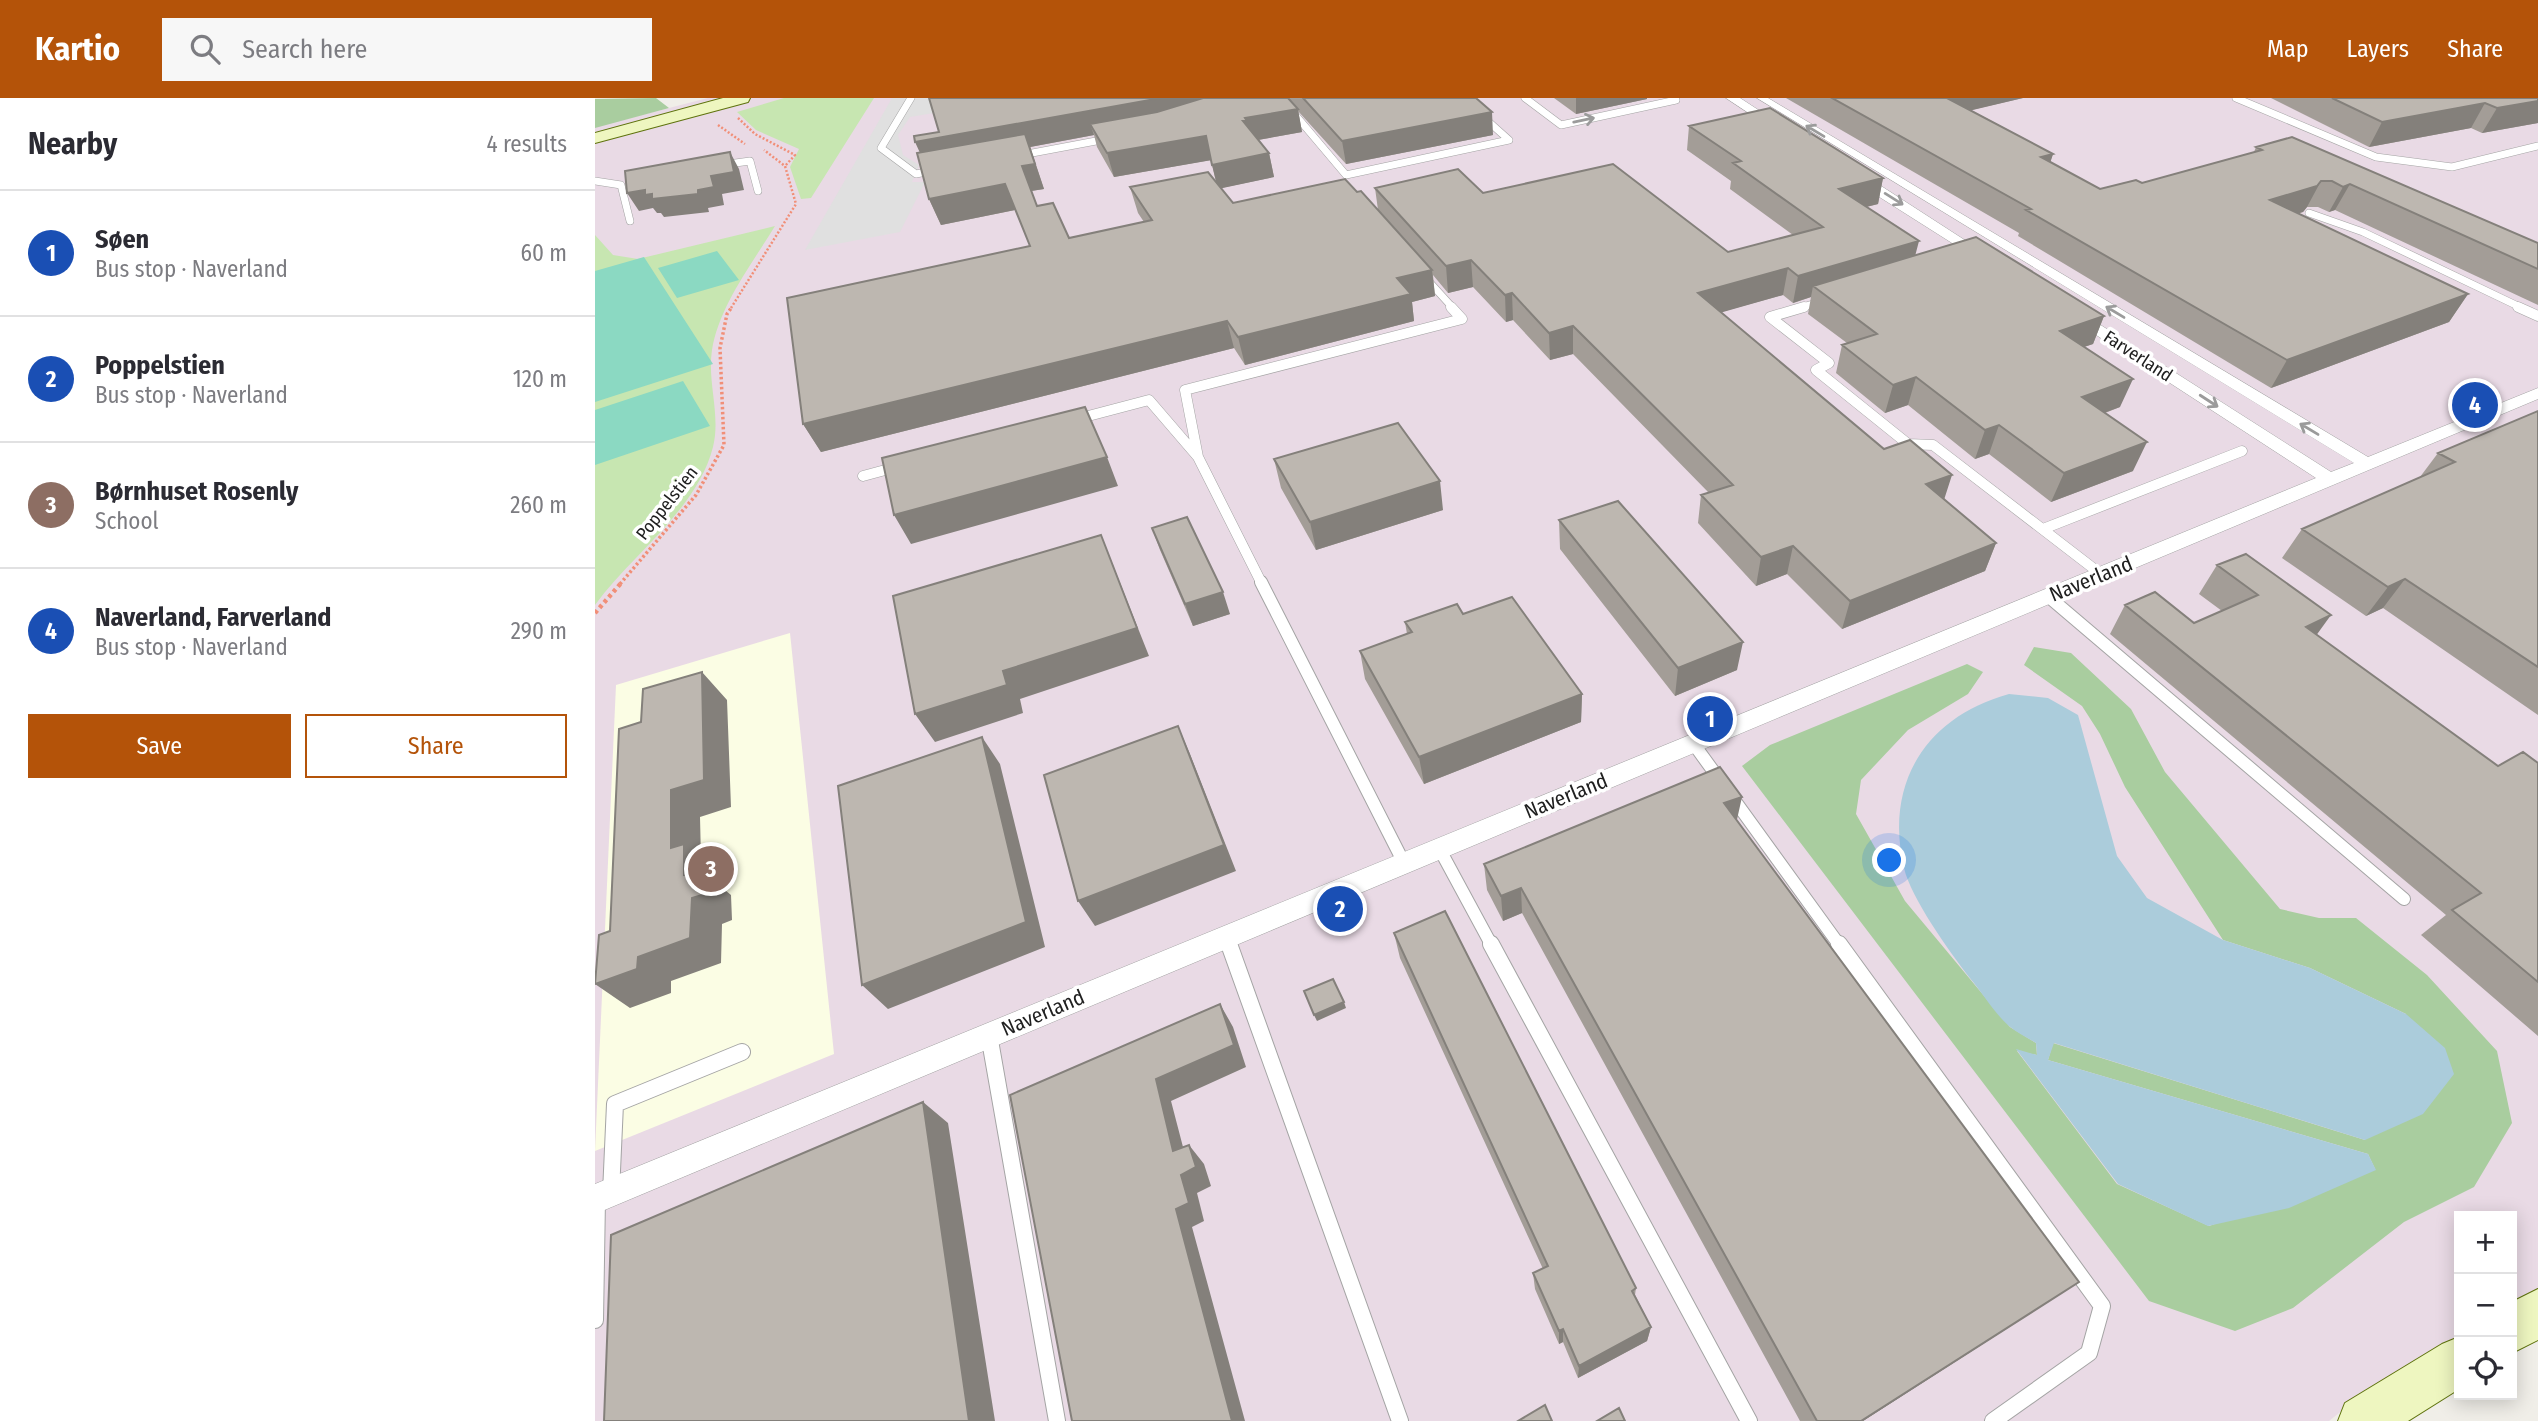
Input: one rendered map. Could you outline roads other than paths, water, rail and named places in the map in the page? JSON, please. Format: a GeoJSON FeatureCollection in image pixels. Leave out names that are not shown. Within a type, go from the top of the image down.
{"type":"FeatureCollection","features":[{"type":"Feature","properties":{"kind":"street"},"geometry":{"type":"LineString","coordinates":[[595,138],[742,98]]}},
{"type":"Feature","properties":{"kind":"street"},"geometry":{"type":"LineString","coordinates":[[1738,102],[1763,99]]}},
{"type":"Feature","properties":{"kind":"street","name":"Farverland"},"geometry":{"type":"LineString","coordinates":[[1763,99],[2368,464]]}},
{"type":"Feature","properties":{"kind":"street"},"geometry":{"type":"LineString","coordinates":[[1738,102],[1797,139]]}},
{"type":"Feature","properties":{"kind":"street"},"geometry":{"type":"LineString","coordinates":[[1819,152],[1842,147]]}},
{"type":"Feature","properties":{"kind":"street"},"geometry":{"type":"LineString","coordinates":[[1841,166],[1955,238],[1973,256],[2003,269]]}},
{"type":"Feature","properties":{"kind":"street"},"geometry":{"type":"LineString","coordinates":[[1955,238],[1980,230]]}},
{"type":"Feature","properties":{"kind":"street","name":"Farverland"},"geometry":{"type":"LineString","coordinates":[[2062,307],[2331,480]]}},
{"type":"Feature","properties":{"kind":"street","name":"Naverland"},"geometry":{"type":"LineString","coordinates":[[601,1197],[2538,393]]}},
{"type":"Feature","properties":{"kind":"street"},"geometry":{"type":"LineString","coordinates":[[2517,1326],[2538,1313]]}},
{"type":"Feature","properties":{"kind":"street"},"geometry":{"type":"LineString","coordinates":[[2363,1421],[2454,1364]]}},
{"type":"Feature","properties":{"kind":"lane"},"geometry":{"type":"LineString","coordinates":[[911,98],[881,148],[916,174],[944,169]]}},
{"type":"Feature","properties":{"kind":"lane"},"geometry":{"type":"LineString","coordinates":[[1282,98],[1346,175],[1509,140],[1462,98]]}},
{"type":"Feature","properties":{"kind":"lane"},"geometry":{"type":"LineString","coordinates":[[1525,98],[1561,125],[1676,100],[1673,98]]}},
{"type":"Feature","properties":{"kind":"lane"},"geometry":{"type":"LineString","coordinates":[[2236,98],[2376,158],[2452,167],[2538,146]]}},
{"type":"Feature","properties":{"kind":"lane"},"geometry":{"type":"LineString","coordinates":[[1012,156],[1121,136]]}},
{"type":"Feature","properties":{"kind":"lane"},"geometry":{"type":"LineString","coordinates":[[710,167],[750,162],[758,191]]}},
{"type":"Feature","properties":{"kind":"lane"},"geometry":{"type":"LineString","coordinates":[[595,181],[621,185],[633,182]]}},
{"type":"Feature","properties":{"kind":"lane"},"geometry":{"type":"LineString","coordinates":[[621,185],[629,221]]}},
{"type":"Feature","properties":{"kind":"lane"},"geometry":{"type":"LineString","coordinates":[[2309,213],[2363,232],[2538,316]]}},
{"type":"Feature","properties":{"kind":"lane"},"geometry":{"type":"LineString","coordinates":[[1198,457],[1185,390],[1462,319],[1417,267]]}},
{"type":"Feature","properties":{"kind":"lane"},"geometry":{"type":"LineString","coordinates":[[1836,297],[1770,317],[1829,363],[1816,370],[1836,389],[1908,444],[1933,445],[2102,575]]}},
{"type":"Feature","properties":{"kind":"lane"},"geometry":{"type":"LineString","coordinates":[[1058,424],[1149,400],[1198,457],[1404,863]]}},
{"type":"Feature","properties":{"kind":"lane"},"geometry":{"type":"LineString","coordinates":[[2043,529],[2242,451]]}},
{"type":"Feature","properties":{"kind":"lane"},"geometry":{"type":"LineString","coordinates":[[863,475],[915,462]]}},
{"type":"Feature","properties":{"kind":"lane"},"geometry":{"type":"LineString","coordinates":[[2049,597],[2404,899]]}},
{"type":"Feature","properties":{"kind":"lane"},"geometry":{"type":"LineString","coordinates":[[1693,743],[2102,1306],[2089,1353],[1993,1421]]}},
{"type":"Feature","properties":{"kind":"lane"},"geometry":{"type":"LineString","coordinates":[[1439,848],[1749,1421]]}},
{"type":"Feature","properties":{"kind":"lane"},"geometry":{"type":"LineString","coordinates":[[1226,937],[1400,1421]]}},
{"type":"Feature","properties":{"kind":"lane"},"geometry":{"type":"LineString","coordinates":[[989,1035],[1057,1421]]}},
{"type":"Feature","properties":{"kind":"lane"},"geometry":{"type":"LineString","coordinates":[[595,1320],[601,1197],[615,1104],[741,1052]]}},
{"type":"Feature","properties":{"kind":"water"},"geometry":{"type":"Polygon","coordinates":[[[2009,694],[2048,698],[2078,715],[2117,856],[2147,898],[2223,940],[2310,968],[2406,1014],[2445,1048],[2454,1074],[2423,1114],[2365,1140],[2054,1043],[2048,1060],[2368,1154],[2376,1170],[2289,1208],[2208,1226],[2118,1184],[2016,1049],[2037,1055],[2036,1043],[2015,1031],[1993,1009],[1922,909],[1904,868],[1899,837],[1900,808],[1907,782],[1918,758],[1934,737],[1955,719],[1980,705],[2009,694]]]}},
{"type":"Feature","properties":{"kind":"place","name":"Naverland, Farverland"},"geometry":{"type":"Point","coordinates":[2475,405]}},
{"type":"Feature","properties":{"kind":"place","name":"Søen"},"geometry":{"type":"Point","coordinates":[1710,719]}},
{"type":"Feature","properties":{"kind":"place","name":"Børnhuset Rosenly"},"geometry":{"type":"Point","coordinates":[711,869]}},
{"type":"Feature","properties":{"kind":"place","name":"Poppelstien"},"geometry":{"type":"Point","coordinates":[1340,909]}}]}
